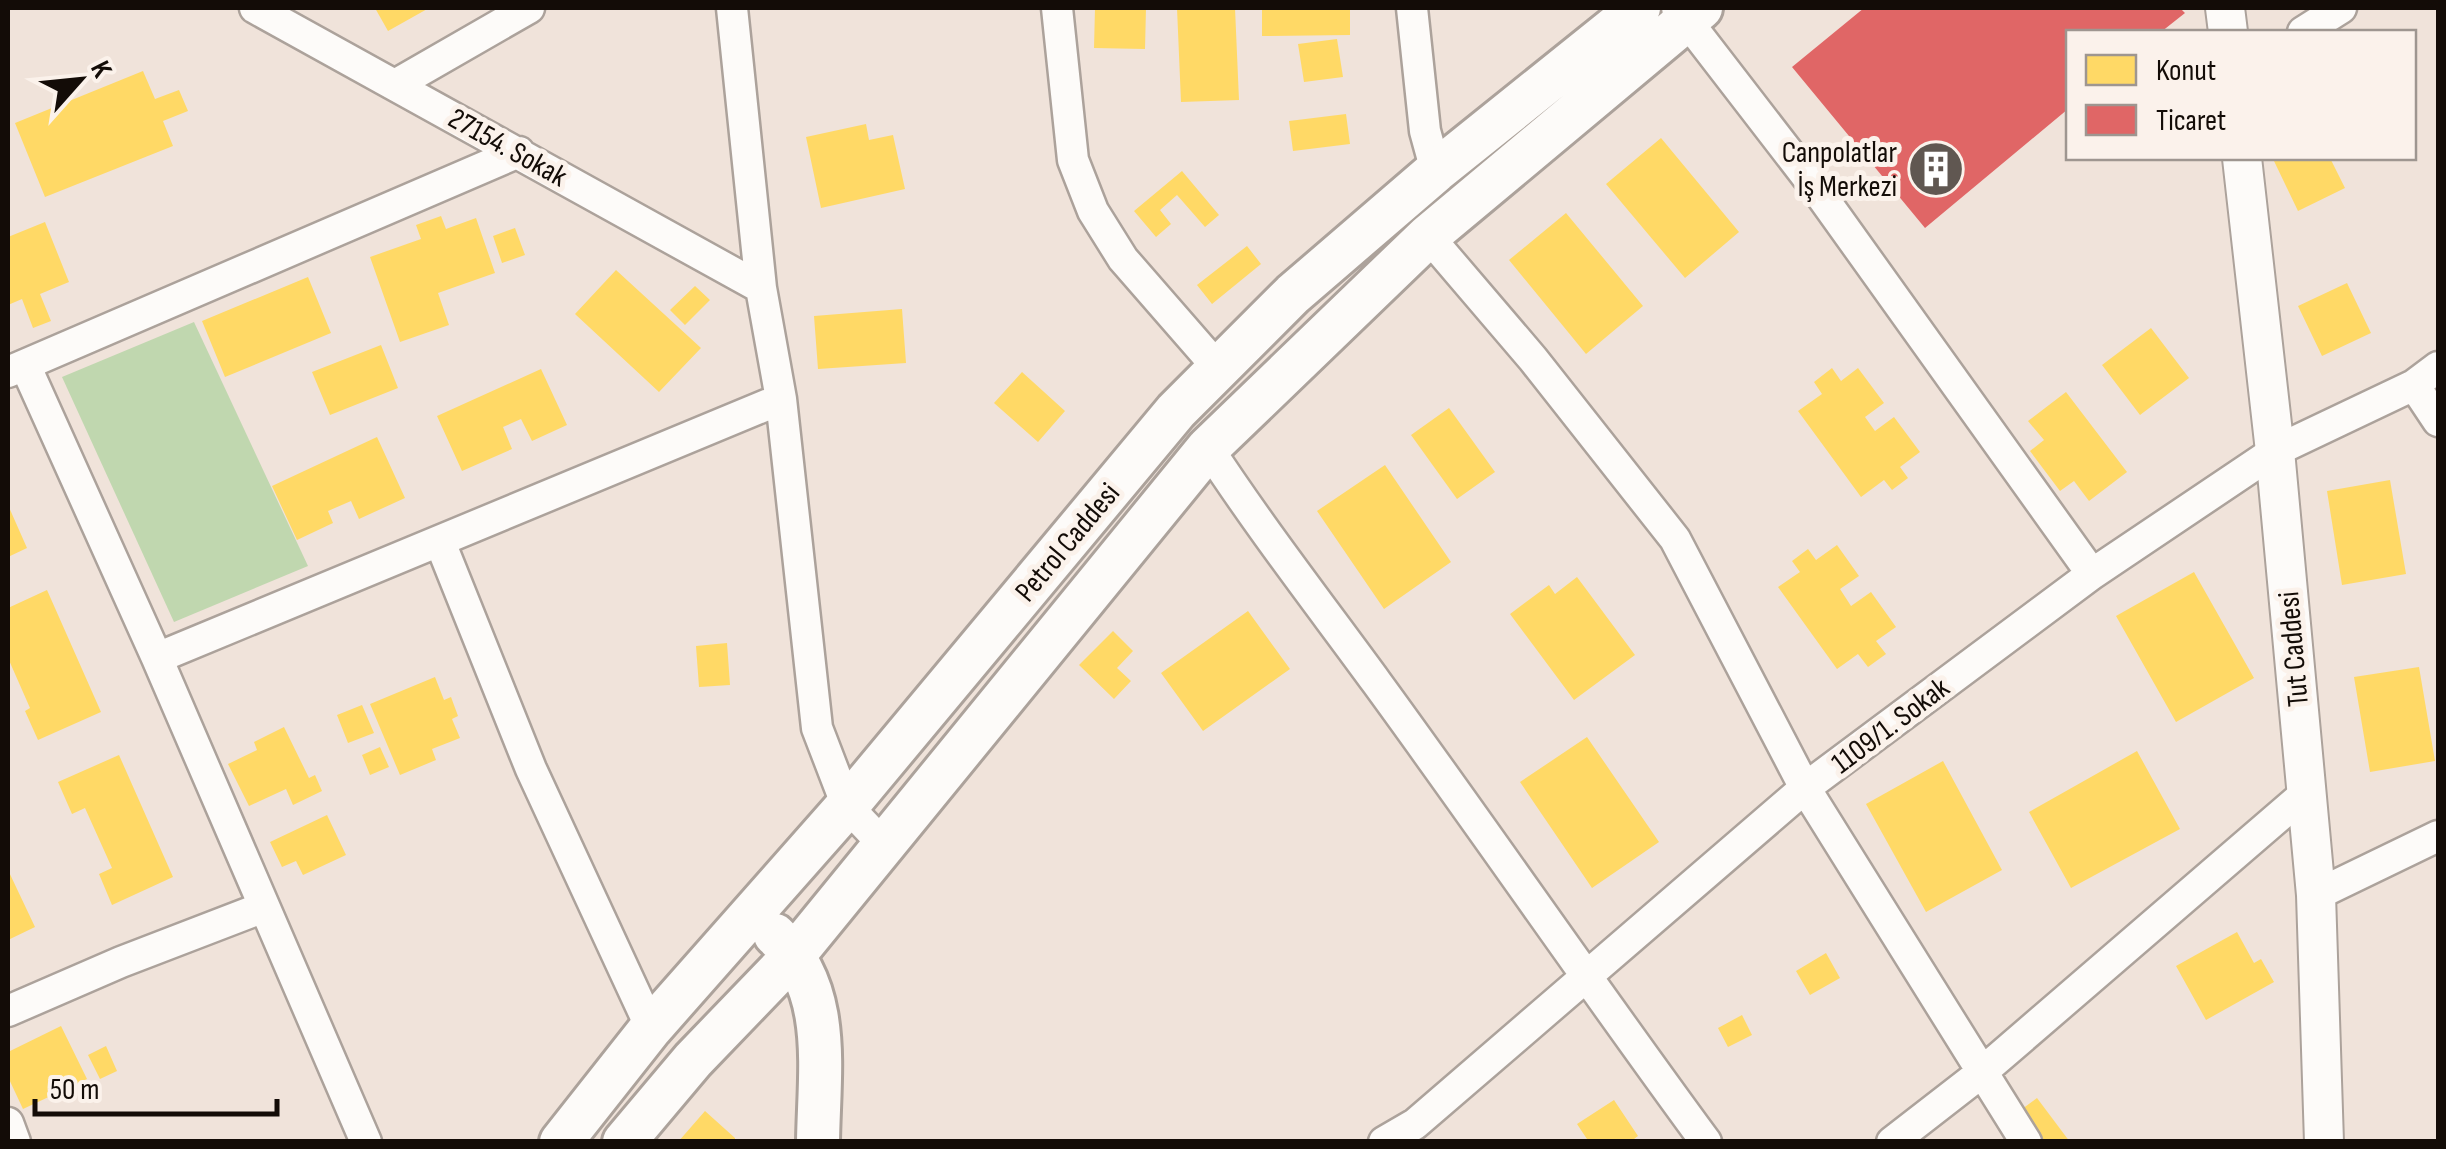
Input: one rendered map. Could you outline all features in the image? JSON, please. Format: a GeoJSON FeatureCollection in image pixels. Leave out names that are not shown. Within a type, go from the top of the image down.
{"type":"FeatureCollection","features":[{"type":"Feature","properties":{"kind":"main road","name":"Petrol Caddesi"},"geometry":{"type":"LineString","coordinates":[[561,1142],[651,1028],[847,806],[1176,411],[1293,294],[1639,8]]}},
{"type":"Feature","properties":{"kind":"main road"},"geometry":{"type":"LineString","coordinates":[[624,1142],[693,1060],[795,954],[1208,448],[1428,236],[1688,12]]}},
{"type":"Feature","properties":{"kind":"main road"},"geometry":{"type":"LineString","coordinates":[[753,915],[795,954],[811,987],[820,1026],[818,1142]]}},
{"type":"Feature","properties":{"kind":"street","name":"27154. Sokak"},"geometry":{"type":"LineString","coordinates":[[255,8],[761,288]]}},
{"type":"Feature","properties":{"kind":"street"},"geometry":{"type":"LineString","coordinates":[[396,85],[529,8]]}},
{"type":"Feature","properties":{"kind":"street"},"geometry":{"type":"LineString","coordinates":[[732,8],[761,288],[781,399],[817,728],[847,806],[884,845]]}},
{"type":"Feature","properties":{"kind":"street"},"geometry":{"type":"LineString","coordinates":[[1057,8],[1072,160],[1093,211],[1124,259],[1218,368]]}},
{"type":"Feature","properties":{"kind":"street"},"geometry":{"type":"LineString","coordinates":[[1412,8],[1425,131],[1436,172]]}},
{"type":"Feature","properties":{"kind":"street"},"geometry":{"type":"LineString","coordinates":[[2306,30],[2341,8]]}},
{"type":"Feature","properties":{"kind":"street"},"geometry":{"type":"LineString","coordinates":[[1688,12],[2092,574]]}},
{"type":"Feature","properties":{"kind":"street"},"geometry":{"type":"LineString","coordinates":[[366,1142],[157,658],[16,369],[519,152]]}},
{"type":"Feature","properties":{"kind":"street","name":"Tut Caddesi"},"geometry":{"type":"LineString","coordinates":[[2242,160],[2275,451],[2316,896],[2324,1142]]}},
{"type":"Feature","properties":{"kind":"street"},"geometry":{"type":"LineString","coordinates":[[1428,236],[1533,359],[1676,539],[1805,788],[2026,1142]]}},
{"type":"Feature","properties":{"kind":"street"},"geometry":{"type":"LineString","coordinates":[[2426,376],[2438,421]]}},
{"type":"Feature","properties":{"kind":"street","name":"1109/1. Sokak"},"geometry":{"type":"LineString","coordinates":[[1384,1142],[1415,1124],[1805,788],[2092,574],[2275,451],[2426,376]]}},
{"type":"Feature","properties":{"kind":"street"},"geometry":{"type":"LineString","coordinates":[[157,658],[781,399]]}},
{"type":"Feature","properties":{"kind":"street"},"geometry":{"type":"LineString","coordinates":[[1208,448],[1259,527],[1377,682],[1584,978],[1706,1142]]}},
{"type":"Feature","properties":{"kind":"street"},"geometry":{"type":"LineString","coordinates":[[440,542],[531,769],[651,1028]]}},
{"type":"Feature","properties":{"kind":"street"},"geometry":{"type":"LineString","coordinates":[[1892,1142],[1981,1073],[2306,793]]}},
{"type":"Feature","properties":{"kind":"street"},"geometry":{"type":"LineString","coordinates":[[2316,896],[2438,836]]}},
{"type":"Feature","properties":{"kind":"street"},"geometry":{"type":"LineString","coordinates":[[8,1011],[264,907]]}},
{"type":"Feature","properties":{"kind":"street"},"geometry":{"type":"LineString","coordinates":[[8,1123],[15,1142]]}},
{"type":"Feature","properties":{"kind":"green space"},"geometry":{"type":"Polygon","coordinates":[[[194,322],[308,566],[174,622],[62,377],[194,322]]]}},
{"type":"Feature","properties":{"kind":"building: Konut"},"geometry":{"type":"Polygon","coordinates":[[[375,8],[429,8],[388,31],[375,8]]]}},
{"type":"Feature","properties":{"kind":"building: Konut"},"geometry":{"type":"Polygon","coordinates":[[[1095,8],[1146,8],[1145,49],[1094,48],[1095,8]]]}},
{"type":"Feature","properties":{"kind":"building: Konut"},"geometry":{"type":"Polygon","coordinates":[[[1177,8],[1235,8],[1239,100],[1181,102],[1177,8]]]}},
{"type":"Feature","properties":{"kind":"building: Konut"},"geometry":{"type":"Polygon","coordinates":[[[1262,8],[1350,8],[1350,35],[1262,36],[1262,8]]]}},
{"type":"Feature","properties":{"kind":"building: Konut"},"geometry":{"type":"Polygon","coordinates":[[[1337,39],[1343,77],[1304,82],[1298,44],[1337,39]]]}},
{"type":"Feature","properties":{"kind":"building: Konut"},"geometry":{"type":"Polygon","coordinates":[[[143,71],[155,99],[179,90],[188,111],[163,121],[173,146],[45,197],[15,123],[143,71]]]}},
{"type":"Feature","properties":{"kind":"building: Konut"},"geometry":{"type":"Polygon","coordinates":[[[1346,114],[1350,144],[1293,151],[1289,121],[1346,114]]]}},
{"type":"Feature","properties":{"kind":"building: Konut"},"geometry":{"type":"Polygon","coordinates":[[[866,124],[869,140],[893,135],[905,189],[821,208],[806,137],[866,124]]]}},
{"type":"Feature","properties":{"kind":"building: Konut"},"geometry":{"type":"Polygon","coordinates":[[[1661,138],[1739,232],[1685,278],[1606,184],[1661,138]]]}},
{"type":"Feature","properties":{"kind":"building: Konut"},"geometry":{"type":"Polygon","coordinates":[[[2331,160],[2345,188],[2298,211],[2274,161],[2331,160]]]}},
{"type":"Feature","properties":{"kind":"building: Konut"},"geometry":{"type":"Polygon","coordinates":[[[1182,171],[1219,215],[1205,227],[1177,195],[1160,210],[1171,224],[1156,237],[1134,211],[1182,171]]]}},
{"type":"Feature","properties":{"kind":"building: Konut"},"geometry":{"type":"Polygon","coordinates":[[[1566,213],[1643,306],[1586,354],[1509,260],[1566,213]]]}},
{"type":"Feature","properties":{"kind":"building: Konut"},"geometry":{"type":"Polygon","coordinates":[[[441,216],[446,229],[476,218],[495,273],[438,293],[449,325],[400,342],[370,257],[421,239],[416,225],[441,216]]]}},
{"type":"Feature","properties":{"kind":"building: Konut"},"geometry":{"type":"Polygon","coordinates":[[[45,222],[69,282],[40,294],[51,321],[33,328],[22,299],[8,305],[8,237],[45,222]]]}},
{"type":"Feature","properties":{"kind":"building: Konut"},"geometry":{"type":"Polygon","coordinates":[[[515,228],[525,255],[502,263],[493,236],[515,228]]]}},
{"type":"Feature","properties":{"kind":"building: Konut"},"geometry":{"type":"Polygon","coordinates":[[[1247,246],[1261,264],[1212,304],[1197,285],[1247,246]]]}},
{"type":"Feature","properties":{"kind":"building: Konut"},"geometry":{"type":"Polygon","coordinates":[[[616,270],[701,348],[659,392],[575,314],[616,270]]]}},
{"type":"Feature","properties":{"kind":"building: Konut"},"geometry":{"type":"Polygon","coordinates":[[[308,277],[331,333],[225,377],[202,321],[308,277]]]}},
{"type":"Feature","properties":{"kind":"building: Konut"},"geometry":{"type":"Polygon","coordinates":[[[2347,283],[2371,333],[2322,356],[2298,306],[2347,283]]]}},
{"type":"Feature","properties":{"kind":"building: Konut"},"geometry":{"type":"Polygon","coordinates":[[[695,286],[710,300],[685,325],[670,310],[695,286]]]}},
{"type":"Feature","properties":{"kind":"building: Konut"},"geometry":{"type":"Polygon","coordinates":[[[902,309],[906,363],[818,369],[814,316],[902,309]]]}},
{"type":"Feature","properties":{"kind":"building: Konut"},"geometry":{"type":"Polygon","coordinates":[[[2151,328],[2189,378],[2140,415],[2102,365],[2151,328]]]}},
{"type":"Feature","properties":{"kind":"building: Konut"},"geometry":{"type":"Polygon","coordinates":[[[381,345],[398,388],[330,415],[312,372],[381,345]]]}},
{"type":"Feature","properties":{"kind":"building: Konut"},"geometry":{"type":"Polygon","coordinates":[[[1832,368],[1841,381],[1858,368],[1884,403],[1865,417],[1875,431],[1894,417],[1920,452],[1900,467],[1908,478],[1892,490],[1884,480],[1861,497],[1798,411],[1822,394],[1814,382],[1832,368]]]}},
{"type":"Feature","properties":{"kind":"building: Konut"},"geometry":{"type":"Polygon","coordinates":[[[541,369],[567,425],[532,441],[521,419],[503,427],[512,449],[462,471],[437,416],[541,369]]]}},
{"type":"Feature","properties":{"kind":"building: Konut"},"geometry":{"type":"Polygon","coordinates":[[[1022,372],[1065,411],[1038,442],[994,403],[1022,372]]]}},
{"type":"Feature","properties":{"kind":"building: Konut"},"geometry":{"type":"Polygon","coordinates":[[[2066,392],[2127,472],[2089,501],[2074,481],[2060,491],[2030,451],[2044,440],[2028,421],[2066,392]]]}},
{"type":"Feature","properties":{"kind":"building: Konut"},"geometry":{"type":"Polygon","coordinates":[[[1449,408],[1495,472],[1457,499],[1411,435],[1449,408]]]}},
{"type":"Feature","properties":{"kind":"building: Konut"},"geometry":{"type":"Polygon","coordinates":[[[377,437],[405,498],[359,519],[351,501],[328,511],[333,523],[297,540],[272,486],[377,437]]]}},
{"type":"Feature","properties":{"kind":"building: Konut"},"geometry":{"type":"Polygon","coordinates":[[[1385,465],[1451,562],[1384,609],[1317,511],[1385,465]]]}},
{"type":"Feature","properties":{"kind":"building: Konut"},"geometry":{"type":"Polygon","coordinates":[[[2390,480],[2406,574],[2342,585],[2327,491],[2390,480]]]}},
{"type":"Feature","properties":{"kind":"building: Konut"},"geometry":{"type":"Polygon","coordinates":[[[8,505],[27,548],[8,557],[8,505]]]}},
{"type":"Feature","properties":{"kind":"building: Konut"},"geometry":{"type":"Polygon","coordinates":[[[1837,545],[1859,576],[1840,589],[1851,606],[1871,592],[1896,627],[1876,641],[1886,654],[1868,667],[1858,654],[1837,669],[1778,587],[1800,572],[1792,561],[1808,549],[1816,560],[1837,545]]]}},
{"type":"Feature","properties":{"kind":"building: Konut"},"geometry":{"type":"Polygon","coordinates":[[[2194,572],[2254,678],[2176,722],[2116,616],[2194,572]]]}},
{"type":"Feature","properties":{"kind":"building: Konut"},"geometry":{"type":"Polygon","coordinates":[[[1577,577],[1635,655],[1574,700],[1510,614],[1549,585],[1555,594],[1577,577]]]}},
{"type":"Feature","properties":{"kind":"building: Konut"},"geometry":{"type":"Polygon","coordinates":[[[47,590],[101,712],[38,740],[25,711],[30,708],[8,658],[8,608],[47,590]]]}},
{"type":"Feature","properties":{"kind":"building: Konut"},"geometry":{"type":"Polygon","coordinates":[[[1248,611],[1290,669],[1203,731],[1161,673],[1248,611]]]}},
{"type":"Feature","properties":{"kind":"building: Konut"},"geometry":{"type":"Polygon","coordinates":[[[1113,631],[1133,651],[1117,668],[1131,681],[1114,699],[1079,665],[1113,631]]]}},
{"type":"Feature","properties":{"kind":"building: Konut"},"geometry":{"type":"Polygon","coordinates":[[[727,643],[730,685],[699,687],[696,646],[727,643]]]}},
{"type":"Feature","properties":{"kind":"building: Konut"},"geometry":{"type":"Polygon","coordinates":[[[2419,667],[2435,761],[2370,772],[2354,677],[2419,667]]]}},
{"type":"Feature","properties":{"kind":"building: Konut"},"geometry":{"type":"Polygon","coordinates":[[[435,677],[444,700],[451,697],[458,716],[452,719],[460,738],[432,749],[436,760],[400,775],[370,704],[435,677]]]}},
{"type":"Feature","properties":{"kind":"building: Konut"},"geometry":{"type":"Polygon","coordinates":[[[362,705],[374,733],[348,743],[337,715],[362,705]]]}},
{"type":"Feature","properties":{"kind":"building: Konut"},"geometry":{"type":"Polygon","coordinates":[[[284,727],[309,778],[315,775],[322,791],[293,805],[286,789],[249,806],[228,764],[257,750],[254,742],[284,727]]]}},
{"type":"Feature","properties":{"kind":"building: Konut"},"geometry":{"type":"Polygon","coordinates":[[[1587,737],[1659,842],[1592,888],[1520,782],[1587,737]]]}},
{"type":"Feature","properties":{"kind":"building: Konut"},"geometry":{"type":"Polygon","coordinates":[[[380,747],[389,767],[370,775],[362,755],[380,747]]]}},
{"type":"Feature","properties":{"kind":"building: Konut"},"geometry":{"type":"Polygon","coordinates":[[[2137,751],[2180,829],[2071,888],[2029,812],[2137,751]]]}},
{"type":"Feature","properties":{"kind":"building: Konut"},"geometry":{"type":"Polygon","coordinates":[[[119,755],[173,877],[112,905],[99,874],[112,868],[85,808],[72,814],[58,782],[119,755]]]}},
{"type":"Feature","properties":{"kind":"building: Konut"},"geometry":{"type":"Polygon","coordinates":[[[1943,761],[2002,870],[1926,912],[1866,804],[1943,761]]]}},
{"type":"Feature","properties":{"kind":"building: Konut"},"geometry":{"type":"Polygon","coordinates":[[[327,815],[346,855],[303,875],[296,861],[282,867],[270,842],[327,815]]]}},
{"type":"Feature","properties":{"kind":"building: Konut"},"geometry":{"type":"Polygon","coordinates":[[[8,870],[35,927],[8,940],[8,870]]]}},
{"type":"Feature","properties":{"kind":"building: Konut"},"geometry":{"type":"Polygon","coordinates":[[[2237,932],[2254,963],[2261,959],[2274,982],[2206,1020],[2176,966],[2237,932]]]}},
{"type":"Feature","properties":{"kind":"building: Konut"},"geometry":{"type":"Polygon","coordinates":[[[1826,953],[1840,978],[1810,995],[1796,971],[1826,953]]]}},
{"type":"Feature","properties":{"kind":"building: Konut"},"geometry":{"type":"Polygon","coordinates":[[[1742,1015],[1752,1035],[1728,1047],[1718,1028],[1742,1015]]]}},
{"type":"Feature","properties":{"kind":"building: Konut"},"geometry":{"type":"Polygon","coordinates":[[[61,1026],[87,1079],[23,1109],[8,1077],[8,1052],[61,1026]]]}},
{"type":"Feature","properties":{"kind":"building: Konut"},"geometry":{"type":"Polygon","coordinates":[[[106,1046],[117,1071],[100,1079],[88,1055],[106,1046]]]}},
{"type":"Feature","properties":{"kind":"building: Konut"},"geometry":{"type":"Polygon","coordinates":[[[2037,1098],[2070,1142],[2040,1142],[2018,1112],[2037,1098]]]}},
{"type":"Feature","properties":{"kind":"building: Konut"},"geometry":{"type":"Polygon","coordinates":[[[1614,1100],[1638,1136],[1630,1142],[1589,1142],[1577,1124],[1614,1100]]]}},
{"type":"Feature","properties":{"kind":"building: Konut"},"geometry":{"type":"Polygon","coordinates":[[[705,1111],[735,1138],[735,1142],[678,1142],[705,1111]]]}},
{"type":"Feature","properties":{"kind":"building: Ticaret","name":"Canpolatlar İş Merkezi"},"geometry":{"type":"Polygon","coordinates":[[[1864,8],[2180,8],[2185,13],[2164,30],[2066,30],[2066,111],[1925,228],[1792,67],[1864,8]]]}},
{"type":"Feature","properties":{"kind":"place","name":"Canpolatlar İş Merkezi"},"geometry":{"type":"Point","coordinates":[1936,169]}}]}
